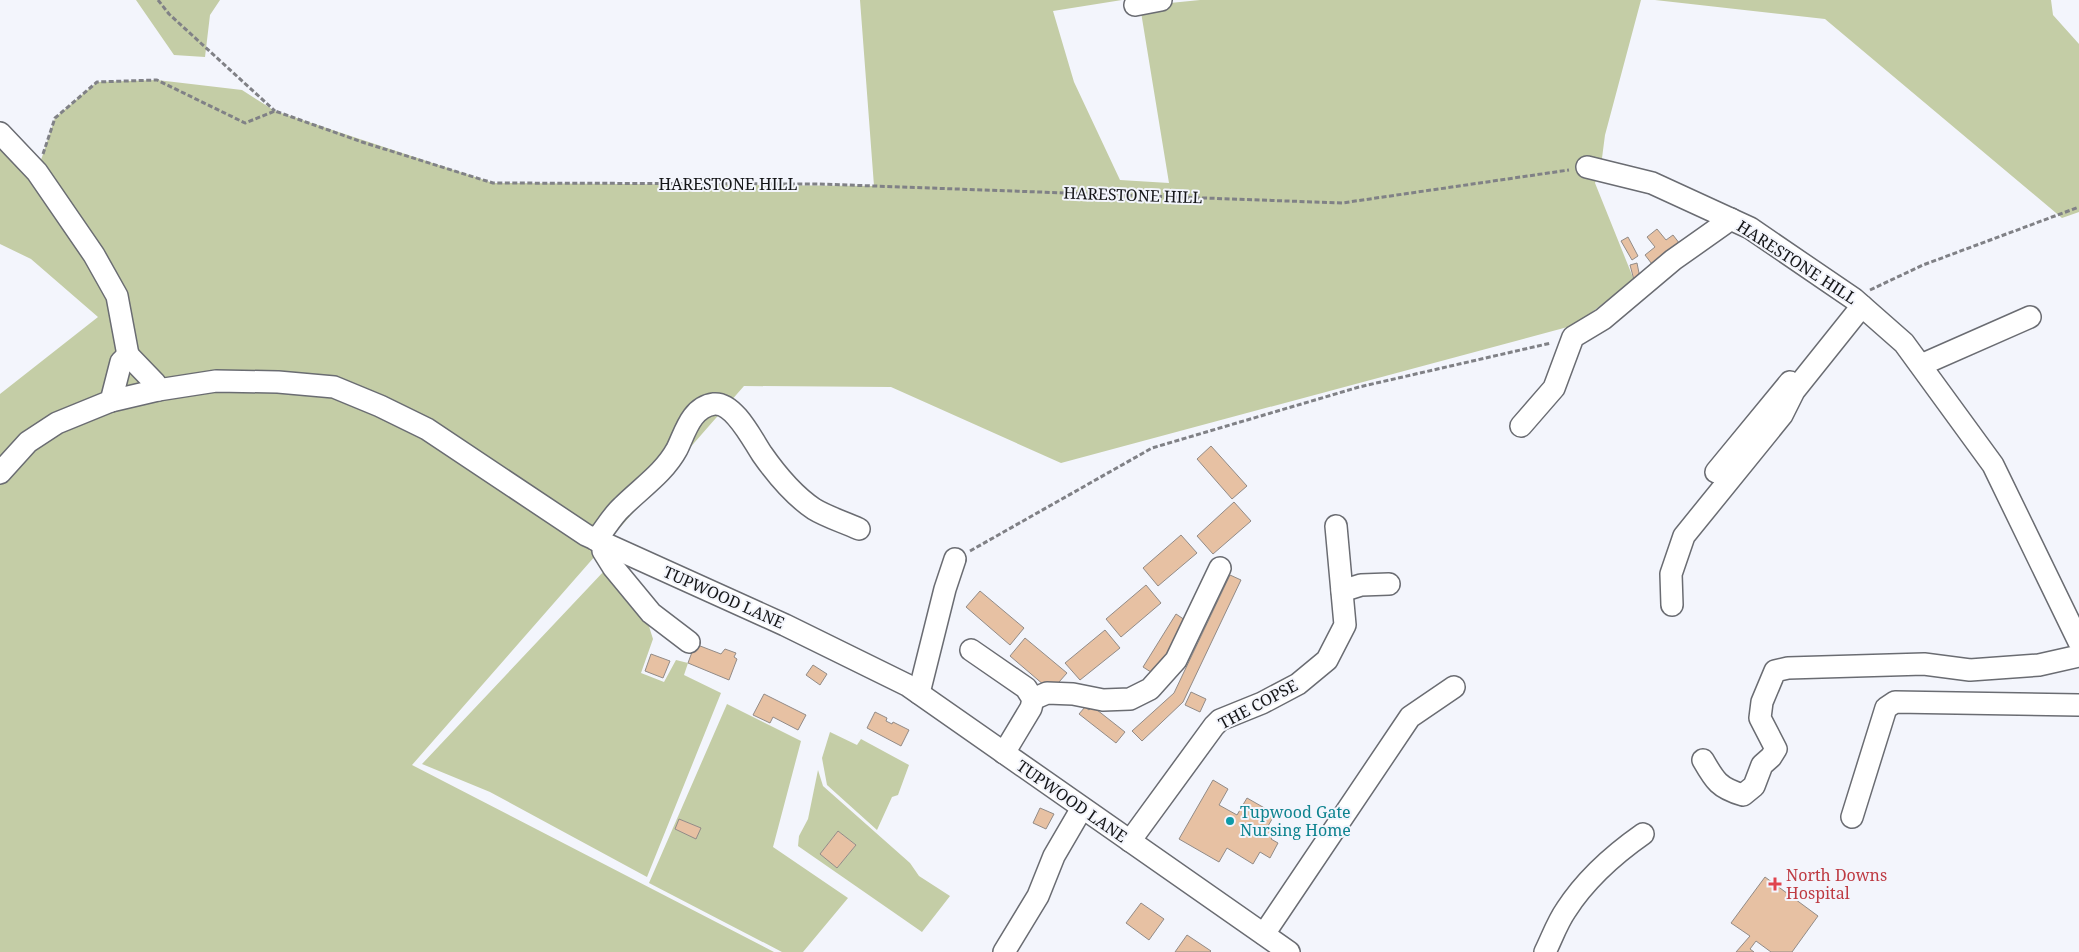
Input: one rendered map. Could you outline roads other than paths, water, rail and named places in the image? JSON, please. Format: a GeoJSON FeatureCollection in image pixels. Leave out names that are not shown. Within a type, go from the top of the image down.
{"type":"FeatureCollection","features":[{"type":"Feature","properties":{"kind":"street"},"geometry":{"type":"LineString","coordinates":[[1135,4],[1161,0]]}},
{"type":"Feature","properties":{"kind":"street"},"geometry":{"type":"LineString","coordinates":[[0,133],[37,172],[94,254],[116,296],[128,355],[155,383],[158,390]]}},
{"type":"Feature","properties":{"kind":"street","name":"HARESTONE HILL"},"geometry":{"type":"LineString","coordinates":[[1587,167],[1652,183],[1750,228],[1858,302],[1904,343],[1993,465],[2079,642]]}},
{"type":"Feature","properties":{"kind":"street"},"geometry":{"type":"LineString","coordinates":[[1521,426],[1554,388],[1573,338],[1603,318],[1673,260],[1731,219]]}},
{"type":"Feature","properties":{"kind":"street"},"geometry":{"type":"LineString","coordinates":[[1716,472],[1759,417],[1858,302]]}},
{"type":"Feature","properties":{"kind":"street"},"geometry":{"type":"LineString","coordinates":[[1672,605],[1671,574],[1684,536],[1782,415],[1794,391],[1858,302]]}},
{"type":"Feature","properties":{"kind":"street"},"geometry":{"type":"LineString","coordinates":[[1921,365],[2030,317]]}},
{"type":"Feature","properties":{"kind":"street"},"geometry":{"type":"LineString","coordinates":[[111,401],[121,362],[128,355]]}},
{"type":"Feature","properties":{"kind":"street","name":"TUPWOOD LANE"},"geometry":{"type":"LineString","coordinates":[[0,473],[28,442],[57,423],[111,401],[158,390],[216,381],[278,382],[334,387],[356,395],[427,429],[586,535],[785,624],[907,685],[1288,952]]}},
{"type":"Feature","properties":{"kind":"street"},"geometry":{"type":"LineString","coordinates":[[689,642],[651,613],[613,567],[603,551],[600,541],[621,508],[660,472],[676,450],[694,415],[713,404],[724,406],[737,416],[773,470],[796,494],[815,509],[859,529]]}},
{"type":"Feature","properties":{"kind":"street","name":"THE COPSE"},"geometry":{"type":"LineString","coordinates":[[1130,842],[1220,720],[1262,703],[1298,684],[1328,660],[1345,625],[1336,526]]}},
{"type":"Feature","properties":{"kind":"street"},"geometry":{"type":"LineString","coordinates":[[919,693],[945,589],[955,559]]}},
{"type":"Feature","properties":{"kind":"street"},"geometry":{"type":"LineString","coordinates":[[1033,699],[1047,693],[1072,694],[1103,700],[1130,699],[1150,689],[1176,660],[1220,568]]}},
{"type":"Feature","properties":{"kind":"street"},"geometry":{"type":"LineString","coordinates":[[1342,591],[1362,584],[1388,584]]}},
{"type":"Feature","properties":{"kind":"street"},"geometry":{"type":"LineString","coordinates":[[971,650],[1026,688],[1033,699],[1031,708],[1004,753]]}},
{"type":"Feature","properties":{"kind":"street"},"geometry":{"type":"LineString","coordinates":[[1703,760],[1714,781],[1727,790],[1743,795],[1754,786],[1762,765],[1771,757],[1776,749],[1760,718],[1762,702],[1775,671],[1788,668],[1924,664],[1970,670],[2039,664],[2079,656]]}},
{"type":"Feature","properties":{"kind":"street"},"geometry":{"type":"LineString","coordinates":[[1264,934],[1410,717],[1454,686]]}},
{"type":"Feature","properties":{"kind":"street"},"geometry":{"type":"LineString","coordinates":[[1852,817],[1886,708],[1895,702],[2079,705]]}},
{"type":"Feature","properties":{"kind":"street"},"geometry":{"type":"LineString","coordinates":[[1004,952],[1038,896],[1054,856],[1082,808]]}},
{"type":"Feature","properties":{"kind":"street"},"geometry":{"type":"LineString","coordinates":[[1545,952],[1565,912],[1583,886],[1615,854],[1643,834]]}},
{"type":"Feature","properties":{"kind":"place","name":"Tupwood Gate Nursing Home"},"geometry":{"type":"Point","coordinates":[1230,821]}},
{"type":"Feature","properties":{"kind":"place","name":"North Downs Hospital"},"geometry":{"type":"Point","coordinates":[1775,884]}}]}
